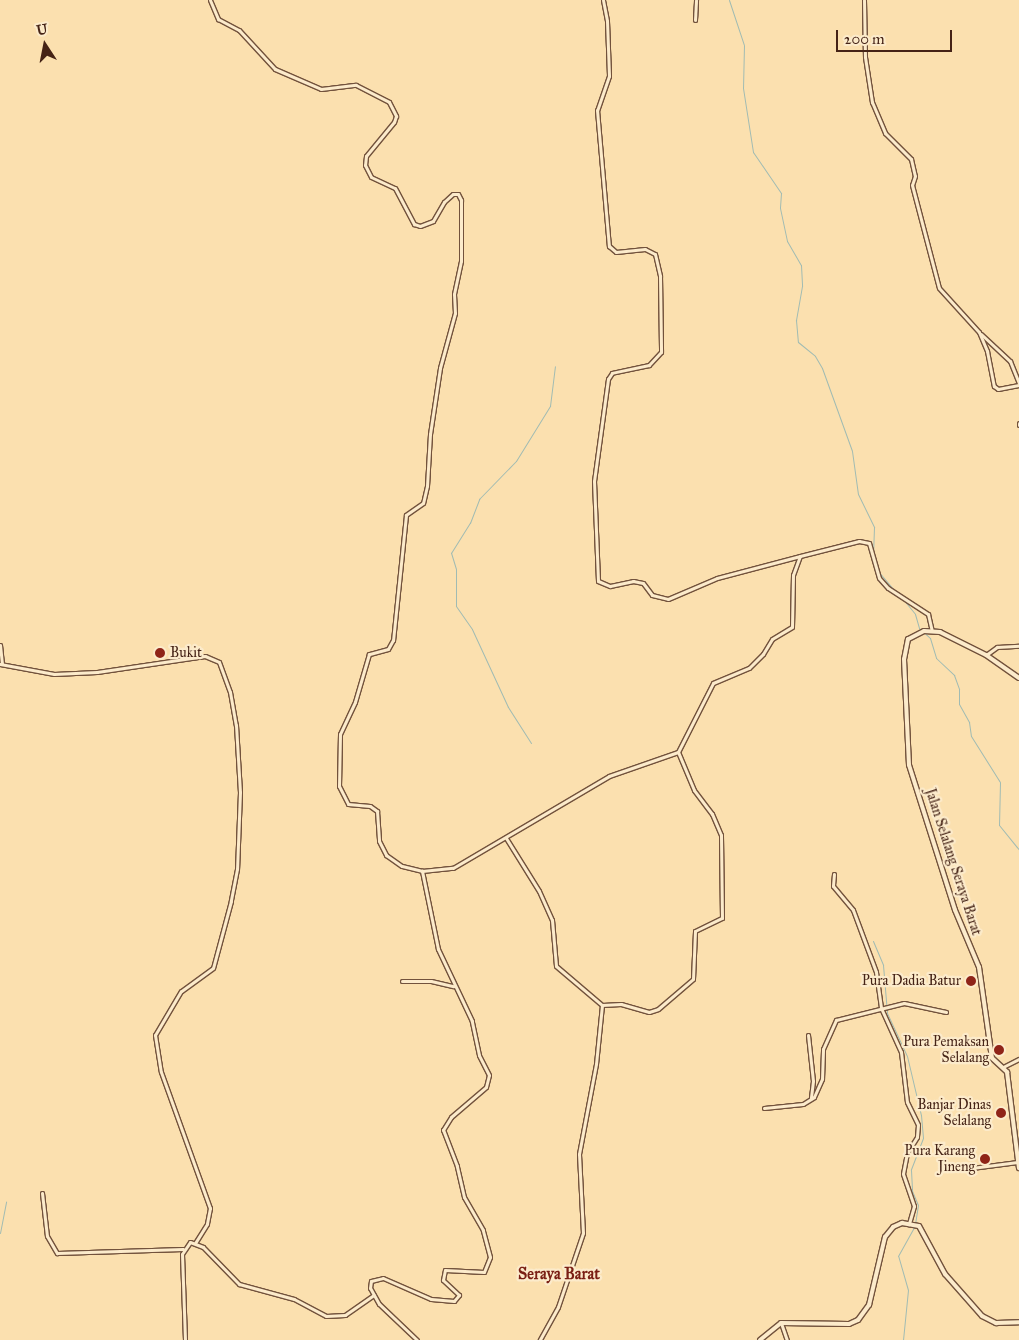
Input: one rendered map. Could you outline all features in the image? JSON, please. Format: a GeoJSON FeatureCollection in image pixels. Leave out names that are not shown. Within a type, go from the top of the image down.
{"type":"FeatureCollection","features":[{"type":"Feature","properties":{"kind":"street"},"geometry":{"type":"LineString","coordinates":[[210,0],[218,19],[239,30],[274,69],[321,89],[356,85],[389,102],[396,116],[394,122],[366,156],[365,165],[371,177],[395,188],[414,224],[420,226],[432,221],[444,202],[453,194],[458,194],[461,200],[461,261],[454,294],[455,313],[440,368],[430,434],[428,486],[423,503],[406,516],[392,645],[369,654],[355,702],[344,723],[339,753],[339,786],[348,804],[376,809],[383,851],[402,866],[422,871],[453,868],[609,776],[678,752],[713,683],[749,668],[763,654],[772,639],[792,627],[793,575],[800,556]]}},
{"type":"Feature","properties":{"kind":"street"},"geometry":{"type":"LineString","coordinates":[[603,0],[608,21],[609,76],[597,110],[610,246],[616,252],[645,249],[655,254],[660,276],[661,352],[649,365],[612,374],[608,379],[594,481],[598,581],[610,586],[633,581],[643,583],[652,595],[668,599],[717,578],[859,542],[869,543],[879,578],[888,588],[928,614],[932,631],[986,654],[1019,678]]}},
{"type":"Feature","properties":{"kind":"street"},"geometry":{"type":"LineString","coordinates":[[695,20],[696,0]]}},
{"type":"Feature","properties":{"kind":"street"},"geometry":{"type":"LineString","coordinates":[[864,0],[865,57],[877,116],[885,133],[911,159],[915,176],[912,185],[939,288],[979,332],[1010,361],[1019,384],[998,389],[994,386],[987,351],[979,332]]}},
{"type":"Feature","properties":{"kind":"street","name":"Jalan Selalang Seraya Barat"},"geometry":{"type":"LineString","coordinates":[[932,631],[912,635],[906,647],[909,710],[906,752],[955,910],[979,966],[992,1058],[994,1063],[1003,1067],[1007,1072],[1012,1117],[1017,1139],[1019,1168]]}},
{"type":"Feature","properties":{"kind":"street"},"geometry":{"type":"LineString","coordinates":[[0,644],[1,664],[54,674],[97,672],[205,656],[219,662],[230,692],[236,724],[240,792],[238,869],[231,902],[213,968],[181,992],[156,1034],[161,1072],[210,1208],[209,1218],[195,1242]]}},
{"type":"Feature","properties":{"kind":"street"},"geometry":{"type":"LineString","coordinates":[[986,654],[997,648],[1019,646]]}},
{"type":"Feature","properties":{"kind":"street"},"geometry":{"type":"LineString","coordinates":[[506,838],[539,891],[552,920],[556,966],[602,1006],[622,1004],[648,1012],[662,1006],[693,979],[695,931],[722,918],[721,835],[712,814],[694,790],[678,752]]}},
{"type":"Feature","properties":{"kind":"street"},"geometry":{"type":"LineString","coordinates":[[417,1340],[374,1296],[370,1282],[383,1278],[431,1299],[454,1301],[459,1296],[443,1280],[445,1270],[452,1268],[479,1274],[486,1271],[489,1264],[486,1236],[464,1198],[457,1166],[443,1132],[451,1117],[489,1082],[479,1055],[472,1021],[438,949],[422,871]]}},
{"type":"Feature","properties":{"kind":"street"},"geometry":{"type":"LineString","coordinates":[[834,874],[833,886],[853,910],[876,972],[881,1008],[901,1052],[908,1102],[918,1125],[917,1137],[907,1153],[903,1174],[914,1206],[910,1224]]}},
{"type":"Feature","properties":{"kind":"street"},"geometry":{"type":"LineString","coordinates":[[402,981],[431,981],[454,986]]}},
{"type":"Feature","properties":{"kind":"street"},"geometry":{"type":"LineString","coordinates":[[764,1108],[810,1101],[821,1084],[823,1049],[832,1024],[881,1008],[904,1003],[946,1012]]}},
{"type":"Feature","properties":{"kind":"street"},"geometry":{"type":"LineString","coordinates":[[540,1340],[564,1294],[583,1233],[579,1154],[596,1064],[602,1006]]}},
{"type":"Feature","properties":{"kind":"street"},"geometry":{"type":"LineString","coordinates":[[808,1035],[813,1082],[810,1101]]}},
{"type":"Feature","properties":{"kind":"street"},"geometry":{"type":"LineString","coordinates":[[1003,1067],[1019,1059]]}},
{"type":"Feature","properties":{"kind":"street"},"geometry":{"type":"LineString","coordinates":[[1012,1117],[1019,1116]]}},
{"type":"Feature","properties":{"kind":"street"},"geometry":{"type":"LineString","coordinates":[[964,1169],[1018,1162]]}},
{"type":"Feature","properties":{"kind":"street"},"geometry":{"type":"LineString","coordinates":[[42,1193],[47,1236],[57,1253],[183,1249]]}},
{"type":"Feature","properties":{"kind":"street"},"geometry":{"type":"LineString","coordinates":[[760,1340],[781,1324],[840,1325],[858,1320],[869,1305],[885,1237],[896,1225],[910,1224],[918,1226],[945,1274],[970,1304],[996,1323],[1019,1322]]}},
{"type":"Feature","properties":{"kind":"street"},"geometry":{"type":"LineString","coordinates":[[185,1340],[183,1249],[188,1243],[195,1242]]}},
{"type":"Feature","properties":{"kind":"street"},"geometry":{"type":"LineString","coordinates":[[195,1242],[240,1284],[294,1299],[326,1316],[345,1315],[374,1296]]}},
{"type":"Feature","properties":{"kind":"street"},"geometry":{"type":"LineString","coordinates":[[781,1324],[788,1340]]}},
{"type":"Feature","properties":{"kind":"waterway"},"geometry":{"type":"LineString","coordinates":[[729,0],[744,45],[743,88],[753,152],[781,193],[780,208],[787,241],[801,265],[802,286],[796,320],[798,342],[815,356],[822,368],[852,451],[858,494],[874,527],[873,551]]}},
{"type":"Feature","properties":{"kind":"waterway"},"geometry":{"type":"LineString","coordinates":[[531,743],[508,707],[472,629],[456,606],[456,569],[451,553],[470,523],[479,499],[516,461],[550,406],[555,366]]}},
{"type":"Feature","properties":{"kind":"waterway"},"geometry":{"type":"LineString","coordinates":[[878,571],[893,589]]}},
{"type":"Feature","properties":{"kind":"waterway"},"geometry":{"type":"LineString","coordinates":[[903,599],[915,614],[919,628],[930,638],[936,658],[954,675],[959,689],[959,704],[969,722],[971,736],[1000,782],[999,825],[1019,850]]}},
{"type":"Feature","properties":{"kind":"waterway"},"geometry":{"type":"LineString","coordinates":[[873,941],[883,965],[887,1013],[907,1056],[921,1115],[923,1138],[911,1170],[912,1191],[918,1205],[915,1223]]}},
{"type":"Feature","properties":{"kind":"waterway"},"geometry":{"type":"LineString","coordinates":[[0,1233],[6,1202]]}},
{"type":"Feature","properties":{"kind":"waterway"},"geometry":{"type":"LineString","coordinates":[[903,1340],[908,1290],[898,1256],[914,1227]]}},
{"type":"Feature","properties":{"kind":"place","name":"Bukit"},"geometry":{"type":"Point","coordinates":[160,653]}},
{"type":"Feature","properties":{"kind":"place","name":"Pura Dadia Batur"},"geometry":{"type":"Point","coordinates":[971,981]}},
{"type":"Feature","properties":{"kind":"place","name":"Pura Pemaksan Selalang"},"geometry":{"type":"Point","coordinates":[999,1050]}},
{"type":"Feature","properties":{"kind":"place","name":"Banjar Dinas Selalang"},"geometry":{"type":"Point","coordinates":[1001,1113]}},
{"type":"Feature","properties":{"kind":"place","name":"Pura Karang Jineng"},"geometry":{"type":"Point","coordinates":[985,1159]}},
{"type":"Feature","properties":{"kind":"district","name":"Seraya Barat"},"geometry":{"type":"Point","coordinates":[559,1274]}}]}
